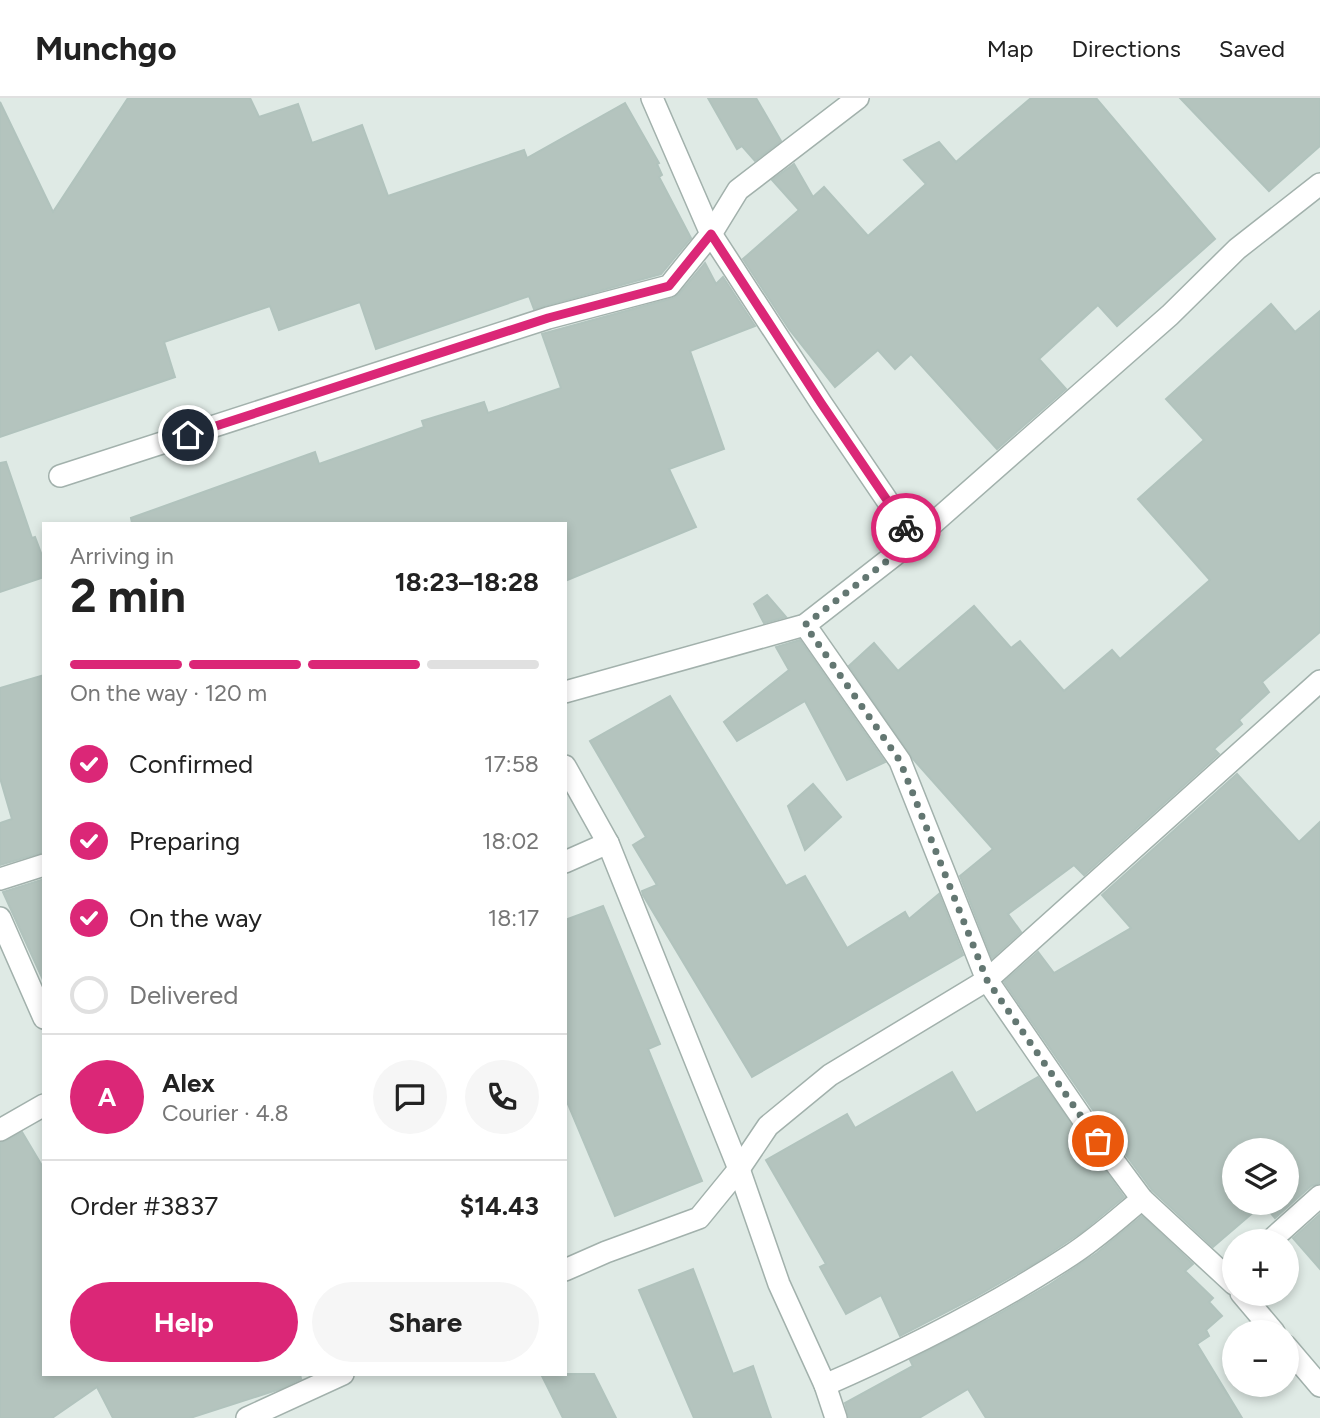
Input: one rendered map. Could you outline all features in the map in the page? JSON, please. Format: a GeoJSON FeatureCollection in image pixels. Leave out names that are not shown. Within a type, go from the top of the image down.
{"type":"FeatureCollection","features":[{"type":"Feature","properties":{"kind":"street"},"geometry":{"type":"LineString","coordinates":[[652,98],[711,234],[914,540]]}},
{"type":"Feature","properties":{"kind":"street"},"geometry":{"type":"LineString","coordinates":[[60,476],[548,318],[669,286],[711,234],[738,190],[858,98]]}},
{"type":"Feature","properties":{"kind":"street"},"geometry":{"type":"LineString","coordinates":[[567,691],[805,625],[914,540],[1170,316],[1237,249],[1320,184]]}},
{"type":"Feature","properties":{"kind":"street"},"geometry":{"type":"LineString","coordinates":[[805,625],[900,761],[987,980],[1084,1121],[1142,1199],[1222,1271]]}},
{"type":"Feature","properties":{"kind":"street"},"geometry":{"type":"LineString","coordinates":[[567,1269],[699,1218],[739,1169],[768,1126],[830,1075],[987,980],[1320,681]]}},
{"type":"Feature","properties":{"kind":"street"},"geometry":{"type":"LineString","coordinates":[[567,770],[608,843],[739,1169],[779,1284],[825,1385],[836,1418]]}},
{"type":"Feature","properties":{"kind":"street"},"geometry":{"type":"LineString","coordinates":[[567,861],[608,843]]}},
{"type":"Feature","properties":{"kind":"street"},"geometry":{"type":"LineString","coordinates":[[0,879],[42,866]]}},
{"type":"Feature","properties":{"kind":"street"},"geometry":{"type":"LineString","coordinates":[[0,918],[42,1013]]}},
{"type":"Feature","properties":{"kind":"street"},"geometry":{"type":"LineString","coordinates":[[0,1130],[42,1106]]}},
{"type":"Feature","properties":{"kind":"street"},"geometry":{"type":"LineString","coordinates":[[1283,1229],[1320,1196]]}},
{"type":"Feature","properties":{"kind":"street"},"geometry":{"type":"LineString","coordinates":[[825,1385],[912,1347],[989,1303],[1072,1254],[1142,1199]]}},
{"type":"Feature","properties":{"kind":"street"},"geometry":{"type":"LineString","coordinates":[[1253,1306],[1264,1320]]}},
{"type":"Feature","properties":{"kind":"street"},"geometry":{"type":"LineString","coordinates":[[1299,1361],[1320,1386]]}},
{"type":"Feature","properties":{"kind":"street"},"geometry":{"type":"LineString","coordinates":[[247,1418],[339,1376]]}},
{"type":"Feature","properties":{"kind":"building"},"geometry":{"type":"Polygon","coordinates":[[[128,98],[250,98],[259,117],[298,104],[312,143],[362,125],[388,196],[524,150],[527,158],[625,103],[659,163],[657,164],[662,175],[659,177],[691,238],[661,274],[534,309],[529,296],[376,349],[360,302],[279,330],[270,306],[164,342],[175,377],[0,437],[0,102],[53,212],[128,98]]]}},
{"type":"Feature","properties":{"kind":"building"},"geometry":{"type":"Polygon","coordinates":[[[708,98],[756,98],[781,141],[755,161],[742,146],[737,149],[708,98]]]}},
{"type":"Feature","properties":{"kind":"building"},"geometry":{"type":"Polygon","coordinates":[[[1031,98],[1096,98],[1215,239],[1117,326],[1098,305],[1039,359],[1066,389],[997,449],[911,354],[895,369],[878,350],[835,387],[789,329],[743,259],[799,210],[772,180],[794,164],[813,197],[824,187],[868,236],[926,184],[904,160],[939,142],[956,162],[1031,98]]]}},
{"type":"Feature","properties":{"kind":"building"},"geometry":{"type":"Polygon","coordinates":[[[1180,98],[1320,98],[1320,146],[1269,191],[1180,98]]]}},
{"type":"Feature","properties":{"kind":"building"},"geometry":{"type":"Polygon","coordinates":[[[705,263],[716,284],[723,277],[755,326],[690,351],[724,449],[669,469],[696,527],[567,580],[567,522],[132,522],[131,518],[315,452],[319,464],[424,427],[422,421],[484,402],[488,413],[561,388],[542,334],[673,298],[705,263]]]}},
{"type":"Feature","properties":{"kind":"building"},"geometry":{"type":"Polygon","coordinates":[[[1271,304],[1295,332],[1320,311],[1320,632],[1262,682],[1269,692],[1239,720],[1242,724],[1214,749],[1219,754],[1084,875],[1074,865],[1008,914],[1021,932],[992,958],[960,876],[993,849],[913,759],[849,666],[874,643],[898,671],[974,606],[1011,648],[1020,641],[1064,691],[1112,650],[1120,659],[1210,580],[1138,499],[1204,440],[1166,399],[1271,304]]]}},
{"type":"Feature","properties":{"kind":"building"},"geometry":{"type":"Polygon","coordinates":[[[6,462],[32,538],[35,537],[42,556],[42,578],[0,592],[0,463],[6,462]]]}},
{"type":"Feature","properties":{"kind":"building"},"geometry":{"type":"Polygon","coordinates":[[[767,595],[786,617],[764,623],[754,604],[767,595]]]}},
{"type":"Feature","properties":{"kind":"building"},"geometry":{"type":"Polygon","coordinates":[[[800,640],[885,762],[847,780],[805,701],[737,741],[724,722],[789,670],[776,647],[800,640]]]}},
{"type":"Feature","properties":{"kind":"building"},"geometry":{"type":"Polygon","coordinates":[[[42,676],[42,853],[0,865],[0,823],[12,819],[0,778],[0,688],[42,676]]]}},
{"type":"Feature","properties":{"kind":"building"},"geometry":{"type":"Polygon","coordinates":[[[670,696],[786,886],[805,876],[847,948],[905,912],[909,919],[939,894],[963,955],[752,1077],[643,895],[642,891],[657,885],[633,845],[646,837],[590,741],[670,696]]]}},
{"type":"Feature","properties":{"kind":"building"},"geometry":{"type":"Polygon","coordinates":[[[1237,774],[1299,842],[1320,822],[1320,1183],[1311,1186],[1299,1197],[1299,1138],[1222,1138],[1222,1215],[1250,1215],[1234,1229],[1222,1229],[1222,1239],[1213,1247],[1152,1190],[1004,982],[1038,952],[1054,973],[1131,928],[1102,895],[1237,774]]]}},
{"type":"Feature","properties":{"kind":"building"},"geometry":{"type":"Polygon","coordinates":[[[813,784],[841,817],[805,850],[788,806],[813,784]]]}},
{"type":"Feature","properties":{"kind":"building"},"geometry":{"type":"Polygon","coordinates":[[[42,880],[42,978],[3,892],[42,880]]]}},
{"type":"Feature","properties":{"kind":"building"},"geometry":{"type":"Polygon","coordinates":[[[603,906],[660,1044],[648,1049],[702,1181],[615,1216],[567,1102],[567,919],[603,906]]]}},
{"type":"Feature","properties":{"kind":"building"},"geometry":{"type":"Polygon","coordinates":[[[952,1072],[976,1113],[1038,1077],[1124,1197],[1082,1232],[1035,1263],[900,1336],[881,1295],[846,1314],[820,1267],[826,1264],[766,1160],[847,1114],[855,1128],[952,1072]]]}},
{"type":"Feature","properties":{"kind":"building"},"geometry":{"type":"Polygon","coordinates":[[[22,1132],[42,1166],[42,1376],[300,1376],[301,1379],[280,1389],[190,1418],[113,1418],[97,1387],[52,1418],[0,1418],[0,1143],[22,1132]]]}},
{"type":"Feature","properties":{"kind":"building"},"geometry":{"type":"Polygon","coordinates":[[[1320,1214],[1320,1269],[1299,1245],[1299,1233],[1320,1214]]]}},
{"type":"Feature","properties":{"kind":"building"},"geometry":{"type":"Polygon","coordinates":[[[1142,1216],[1193,1264],[1185,1271],[1213,1298],[1209,1302],[1222,1316],[1206,1330],[1209,1336],[1197,1344],[1222,1385],[1222,1397],[1229,1397],[1242,1418],[986,1418],[968,1389],[919,1418],[849,1418],[845,1403],[913,1366],[910,1360],[988,1320],[1049,1285],[1097,1253],[1142,1216]]]}},
{"type":"Feature","properties":{"kind":"building"},"geometry":{"type":"Polygon","coordinates":[[[693,1269],[733,1374],[753,1366],[771,1418],[694,1418],[639,1290],[693,1269]]]}},
{"type":"Feature","properties":{"kind":"building"},"geometry":{"type":"Polygon","coordinates":[[[594,1374],[616,1418],[563,1418],[542,1376],[594,1374]]]}},
{"type":"Feature","properties":{"kind":"way so far"},"geometry":{"type":"LineString","coordinates":[[906,528],[914,540],[805,625],[900,761],[987,980],[1098,1141]]}},
{"type":"Feature","properties":{"kind":"route"},"geometry":{"type":"LineString","coordinates":[[188,435],[548,318],[669,286],[711,234],[906,528]]}}]}
